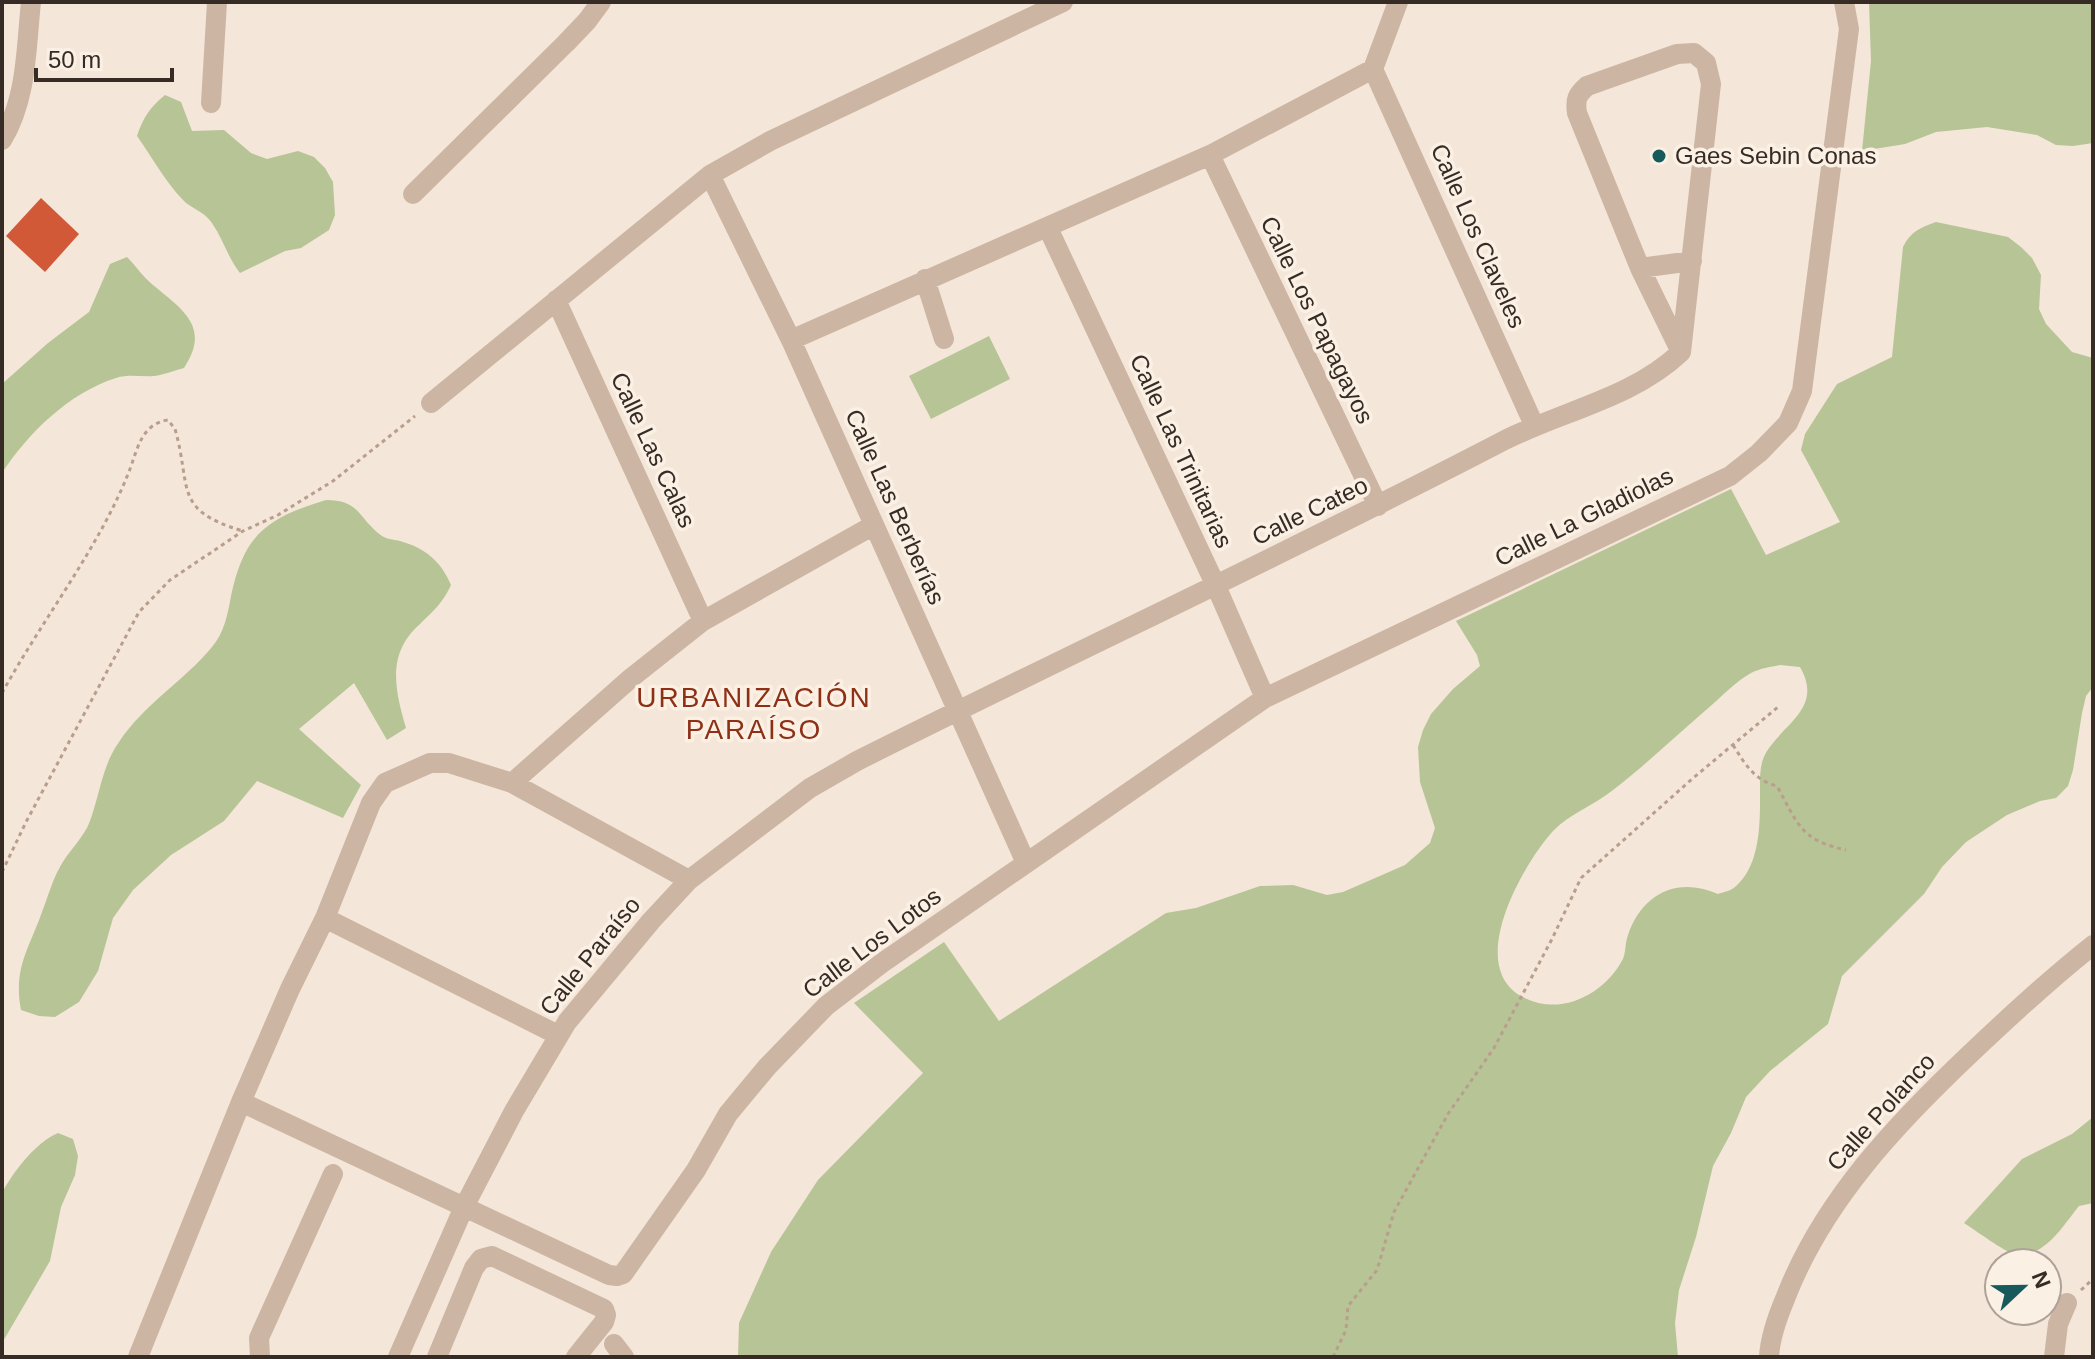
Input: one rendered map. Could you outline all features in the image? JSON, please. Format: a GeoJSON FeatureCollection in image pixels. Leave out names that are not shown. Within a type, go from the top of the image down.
{"type":"FeatureCollection","features":[{"type":"Feature","properties":{"kind":"street"},"geometry":{"type":"LineString","coordinates":[[2,140],[11,125],[21,95],[31,2]]}},
{"type":"Feature","properties":{"kind":"street"},"geometry":{"type":"LineString","coordinates":[[211,103],[217,2]]}},
{"type":"Feature","properties":{"kind":"street"},"geometry":{"type":"LineString","coordinates":[[413,194],[566,43],[601,2]]}},
{"type":"Feature","properties":{"kind":"street"},"geometry":{"type":"LineString","coordinates":[[431,403],[710,175],[770,141],[1063,2]]}},
{"type":"Feature","properties":{"kind":"street"},"geometry":{"type":"LineString","coordinates":[[791,340],[1210,155],[1373,69],[1398,2]]}},
{"type":"Feature","properties":{"kind":"street","name":"Calle La Gladiolas"},"geometry":{"type":"LineString","coordinates":[[1026,863],[1265,698],[1730,476],[1759,453],[1788,423],[1802,391],[1849,29],[1844,2]]}},
{"type":"Feature","properties":{"kind":"street"},"geometry":{"type":"LineString","coordinates":[[1694,53],[1706,63],[1711,84],[1681,352],[1640,268],[1577,113],[1577,95],[1587,86],[1677,54],[1694,53]]}},
{"type":"Feature","properties":{"kind":"street","name":"Calle Los Claveles"},"geometry":{"type":"LineString","coordinates":[[1373,69],[1534,425]]}},
{"type":"Feature","properties":{"kind":"street","name":"Calle Los Papagayos"},"geometry":{"type":"LineString","coordinates":[[1210,155],[1378,506]]}},
{"type":"Feature","properties":{"kind":"street","name":"Calle Las Berberías"},"geometry":{"type":"LineString","coordinates":[[710,175],[791,340],[1026,863]]}},
{"type":"Feature","properties":{"kind":"street","name":"Calle Las Trinitarias"},"geometry":{"type":"LineString","coordinates":[[1048,228],[1216,586],[1265,698]]}},
{"type":"Feature","properties":{"kind":"street"},"geometry":{"type":"LineString","coordinates":[[1640,268],[1692,261]]}},
{"type":"Feature","properties":{"kind":"street"},"geometry":{"type":"LineString","coordinates":[[925,279],[944,339]]}},
{"type":"Feature","properties":{"kind":"street","name":"Calle Las Calas"},"geometry":{"type":"LineString","coordinates":[[556,300],[703,621]]}},
{"type":"Feature","properties":{"kind":"street","name":"Calle Cateo"},"geometry":{"type":"LineString","coordinates":[[958,711],[1378,506],[1534,425],[1646,380],[1681,352]]}},
{"type":"Feature","properties":{"kind":"street"},"geometry":{"type":"LineString","coordinates":[[512,783],[631,678],[703,621],[874,525]]}},
{"type":"Feature","properties":{"kind":"street","name":"Calle Paraíso"},"geometry":{"type":"LineString","coordinates":[[398,1357],[464,1207],[558,1035],[651,921],[689,880],[810,788],[958,711]]}},
{"type":"Feature","properties":{"kind":"street"},"geometry":{"type":"LineString","coordinates":[[138,1357],[241,1102],[325,918],[371,803],[385,783],[430,763],[449,763],[512,783],[689,880]]}},
{"type":"Feature","properties":{"kind":"street","name":"Calle Los Lotos"},"geometry":{"type":"LineString","coordinates":[[464,1207],[609,1275],[623,1274],[696,1170],[728,1114],[767,1067],[826,1006],[882,963],[1026,863]]}},
{"type":"Feature","properties":{"kind":"street"},"geometry":{"type":"LineString","coordinates":[[325,918],[558,1035]]}},
{"type":"Feature","properties":{"kind":"street","name":"Calle Polanco"},"geometry":{"type":"LineString","coordinates":[[1769,1357],[1775,1324],[1799,1262],[1844,1192],[1918,1103],[2031,996],[2093,945]]}},
{"type":"Feature","properties":{"kind":"street"},"geometry":{"type":"LineString","coordinates":[[241,1102],[464,1207]]}},
{"type":"Feature","properties":{"kind":"street"},"geometry":{"type":"LineString","coordinates":[[260,1357],[259,1338],[333,1174]]}},
{"type":"Feature","properties":{"kind":"street"},"geometry":{"type":"LineString","coordinates":[[437,1357],[474,1268],[481,1259],[492,1256],[604,1309],[604,1322],[576,1357]]}},
{"type":"Feature","properties":{"kind":"street"},"geometry":{"type":"LineString","coordinates":[[2054,1357],[2058,1324],[2067,1303]]}},
{"type":"Feature","properties":{"kind":"path"},"geometry":{"type":"LineString","coordinates":[[2,872],[139,612],[170,580],[243,531],[278,515],[333,481],[431,403]]}},
{"type":"Feature","properties":{"kind":"path"},"geometry":{"type":"LineString","coordinates":[[2,693],[118,499],[146,430],[154,422],[168,420],[175,429],[189,499],[201,514],[243,531]]}},
{"type":"Feature","properties":{"kind":"path"},"geometry":{"type":"LineString","coordinates":[[1333,1357],[1346,1330],[1348,1306],[1377,1270],[1394,1212],[1448,1114],[1494,1048],[1581,878],[1603,855],[1778,707]]}},
{"type":"Feature","properties":{"kind":"path"},"geometry":{"type":"LineString","coordinates":[[1733,745],[1750,772],[1764,783],[1777,786],[1794,821],[1809,837],[1846,850]]}},
{"type":"Feature","properties":{"kind":"green space"},"geometry":{"type":"Polygon","coordinates":[[[1869,2],[2093,2],[2093,143],[2056,145],[2037,135],[1987,127],[1936,132],[1905,144],[1862,151],[1871,61],[1869,2]]]}},
{"type":"Feature","properties":{"kind":"green space"},"geometry":{"type":"Polygon","coordinates":[[[165,95],[181,102],[192,131],[224,130],[251,153],[267,159],[298,151],[314,157],[333,182],[335,215],[329,230],[301,248],[285,251],[240,273],[212,223],[176,192],[137,136],[148,113],[165,95]]]}},
{"type":"Feature","properties":{"kind":"green space"},"geometry":{"type":"Polygon","coordinates":[[[1936,222],[2008,237],[2021,247],[2032,258],[2041,275],[2039,309],[2046,324],[2072,352],[2093,358],[2093,687],[2086,696],[2068,786],[2056,798],[2040,801],[2007,815],[1966,842],[1942,867],[1924,894],[1842,976],[1828,1024],[1770,1071],[1746,1097],[1713,1166],[1679,1290],[1675,1323],[1678,1357],[738,1357],[739,1323],[771,1252],[818,1180],[923,1073],[854,1003],[944,942],[999,1021],[1166,913],[1196,908],[1260,886],[1293,885],[1327,895],[1343,892],[1405,865],[1430,843],[1435,828],[1420,782],[1418,747],[1423,730],[1431,714],[1453,689],[1480,666],[1477,655],[1456,621],[1731,489],[1766,555],[1840,522],[1801,450],[1805,434],[1837,384],[1892,357],[1903,247],[1913,234],[1936,222]],[[1780,665],[1746,676],[1626,780],[1553,831],[1515,889],[1499,938],[1498,961],[1505,981],[1521,996],[1550,1005],[1579,999],[1615,972],[1623,959],[1634,921],[1652,899],[1675,888],[1689,887],[1718,894],[1733,888],[1744,877],[1758,840],[1763,759],[1805,704],[1806,681],[1800,667],[1780,665]]]}},
{"type":"Feature","properties":{"kind":"green space"},"geometry":{"type":"Polygon","coordinates":[[[127,257],[190,320],[195,341],[184,368],[162,375],[121,377],[82,394],[37,429],[2,473],[2,384],[89,312],[110,264],[127,257]]]}},
{"type":"Feature","properties":{"kind":"green space"},"geometry":{"type":"Polygon","coordinates":[[[989,336],[1010,379],[931,419],[909,376],[989,336]]]}},
{"type":"Feature","properties":{"kind":"green space"},"geometry":{"type":"Polygon","coordinates":[[[326,500],[346,503],[382,536],[424,552],[437,562],[451,585],[445,597],[409,636],[398,660],[397,686],[406,728],[387,740],[354,683],[299,729],[361,785],[343,818],[257,781],[224,821],[171,855],[133,890],[113,918],[98,971],[79,1002],[55,1017],[21,1010],[19,982],[24,959],[57,872],[90,821],[113,751],[140,716],[201,659],[220,636],[236,575],[251,543],[273,522],[326,500]]]}},
{"type":"Feature","properties":{"kind":"green space"},"geometry":{"type":"Polygon","coordinates":[[[2093,1117],[2093,1203],[2079,1206],[2044,1246],[2001,1247],[1964,1223],[2022,1159],[2072,1134],[2093,1117]]]}},
{"type":"Feature","properties":{"kind":"green space"},"geometry":{"type":"Polygon","coordinates":[[[58,1133],[73,1139],[78,1156],[75,1175],[61,1207],[50,1261],[2,1343],[2,1193],[26,1158],[58,1133]]]}},
{"type":"Feature","properties":{"kind":"building"},"geometry":{"type":"Polygon","coordinates":[[[41,198],[79,234],[45,272],[6,236],[41,198]]]}},
{"type":"Feature","properties":{"kind":"place","name":"Gaes Sebin Conas"},"geometry":{"type":"Point","coordinates":[1659,156]}},
{"type":"Feature","properties":{"kind":"district","name":"URBANIZACIÓN PARAÍSO"},"geometry":{"type":"Point","coordinates":[754,713]}}]}
